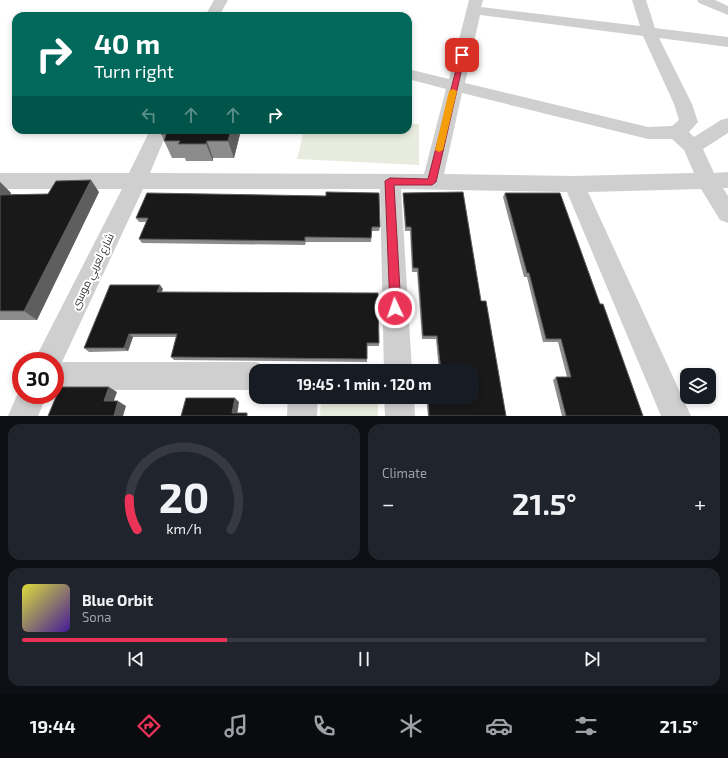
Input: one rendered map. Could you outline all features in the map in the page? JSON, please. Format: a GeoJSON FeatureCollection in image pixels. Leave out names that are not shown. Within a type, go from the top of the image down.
{"type":"FeatureCollection","features":[{"type":"Feature","properties":{"kind":"street"},"geometry":{"type":"LineString","coordinates":[[214,12],[221,0]]}},
{"type":"Feature","properties":{"kind":"street"},"geometry":{"type":"LineString","coordinates":[[412,75],[648,133],[677,132],[689,122],[683,104],[649,33],[638,0]]}},
{"type":"Feature","properties":{"kind":"street"},"geometry":{"type":"LineString","coordinates":[[704,0],[728,11]]}},
{"type":"Feature","properties":{"kind":"street"},"geometry":{"type":"LineString","coordinates":[[432,182],[454,86],[475,5],[649,33],[728,42]]}},
{"type":"Feature","properties":{"kind":"street"},"geometry":{"type":"LineString","coordinates":[[692,147],[728,124]]}},
{"type":"Feature","properties":{"kind":"street"},"geometry":{"type":"LineString","coordinates":[[677,132],[692,147],[707,180],[728,214]]}},
{"type":"Feature","properties":{"kind":"street","name":"شارع لعربي موسى"},"geometry":{"type":"LineString","coordinates":[[52,352],[136,181],[157,134]]}},
{"type":"Feature","properties":{"kind":"street"},"geometry":{"type":"LineString","coordinates":[[0,181],[390,181],[574,184],[728,180]]}},
{"type":"Feature","properties":{"kind":"street"},"geometry":{"type":"LineString","coordinates":[[390,181],[398,364]]}},
{"type":"Feature","properties":{"kind":"street"},"geometry":{"type":"LineString","coordinates":[[574,184],[676,416]]}},
{"type":"Feature","properties":{"kind":"street"},"geometry":{"type":"LineString","coordinates":[[64,376],[249,376]]}},
{"type":"Feature","properties":{"kind":"street"},"geometry":{"type":"LineString","coordinates":[[23,416],[28,404]]}},
{"type":"Feature","properties":{"kind":"street"},"geometry":{"type":"LineString","coordinates":[[302,416],[303,404]]}},
{"type":"Feature","properties":{"kind":"street"},"geometry":{"type":"LineString","coordinates":[[399,404],[400,416]]}},
{"type":"Feature","properties":{"kind":"shaded area"},"geometry":{"type":"Polygon","coordinates":[[[412,124],[419,124],[419,165],[297,159],[303,134],[412,134],[412,124]]]}},
{"type":"Feature","properties":{"kind":"shaded area"},"geometry":{"type":"Polygon","coordinates":[[[321,404],[378,404],[378,416],[320,416],[321,404]]]}},
{"type":"Feature","properties":{"kind":"building"},"geometry":{"type":"Polygon","coordinates":[[[166,134],[230,134],[228,141],[207,141],[206,144],[178,144],[180,141],[164,141],[166,134]]]}},
{"type":"Feature","properties":{"kind":"building"},"geometry":{"type":"Polygon","coordinates":[[[91,180],[24,311],[0,311],[0,195],[48,194],[56,181],[91,180]]]}},
{"type":"Feature","properties":{"kind":"building"},"geometry":{"type":"Polygon","coordinates":[[[326,192],[379,193],[380,227],[372,227],[371,238],[305,237],[305,241],[139,239],[148,218],[136,218],[147,193],[326,196],[326,192]]]}},
{"type":"Feature","properties":{"kind":"building"},"geometry":{"type":"Polygon","coordinates":[[[463,192],[481,301],[486,301],[506,416],[429,416],[428,404],[479,404],[479,364],[440,364],[437,336],[423,336],[418,268],[413,268],[411,227],[406,227],[403,193],[463,192]]]}},
{"type":"Feature","properties":{"kind":"building"},"geometry":{"type":"Polygon","coordinates":[[[505,193],[560,193],[600,304],[603,304],[643,416],[566,416],[556,377],[571,377],[561,339],[546,339],[529,273],[527,273],[505,193]]]}},
{"type":"Feature","properties":{"kind":"building"},"geometry":{"type":"Polygon","coordinates":[[[110,285],[160,285],[157,292],[378,293],[379,343],[367,343],[367,359],[171,357],[177,334],[129,334],[124,348],[84,348],[110,285]]]}},
{"type":"Feature","properties":{"kind":"building"},"geometry":{"type":"Polygon","coordinates":[[[64,387],[109,387],[104,401],[118,401],[114,416],[48,416],[53,404],[64,404],[64,387]]]}},
{"type":"Feature","properties":{"kind":"building"},"geometry":{"type":"Polygon","coordinates":[[[186,398],[235,398],[232,413],[247,413],[247,416],[181,416],[186,398]]]}},
{"type":"Feature","properties":{"kind":"slow traffic"},"geometry":{"type":"LineString","coordinates":[[439,150],[453,91]]}},
{"type":"Feature","properties":{"kind":"route"},"geometry":{"type":"LineString","coordinates":[[395,308],[390,181],[432,182],[462,55]]}}]}
